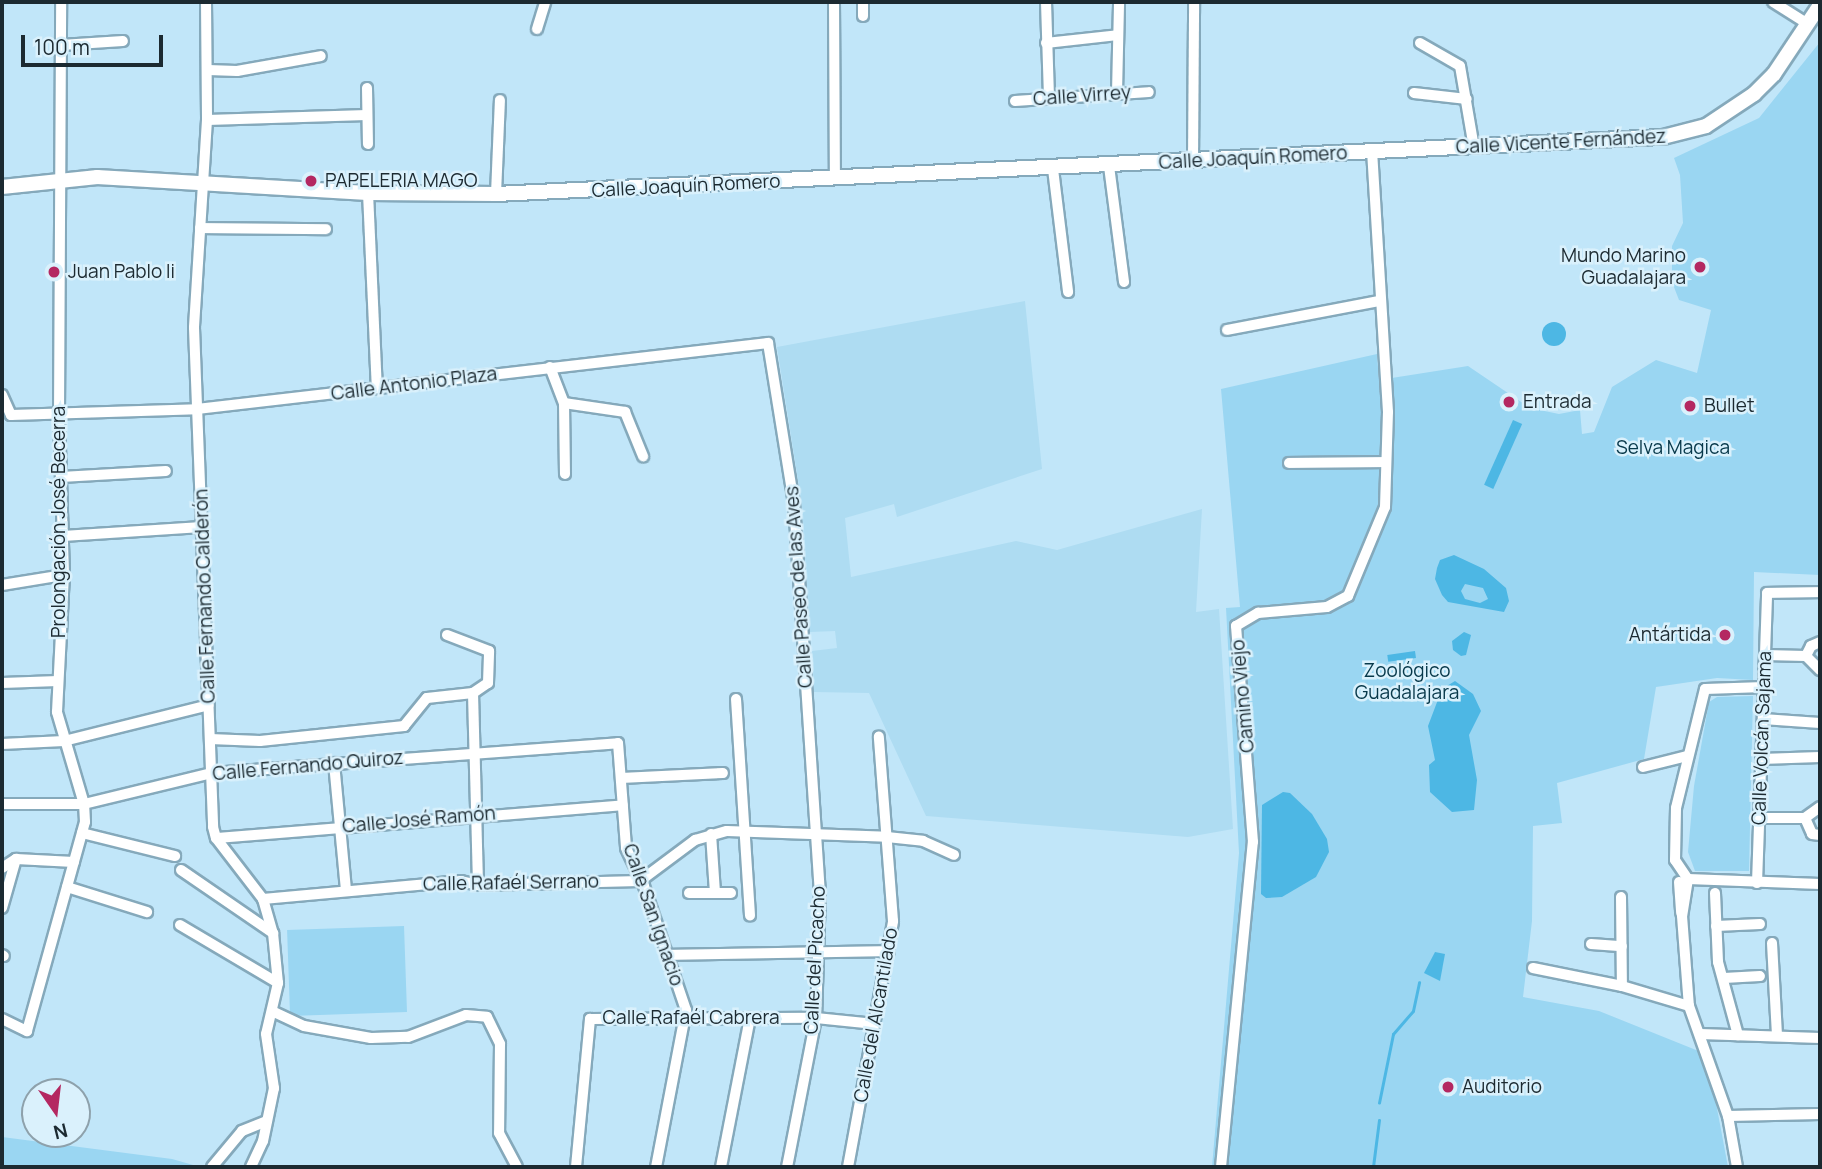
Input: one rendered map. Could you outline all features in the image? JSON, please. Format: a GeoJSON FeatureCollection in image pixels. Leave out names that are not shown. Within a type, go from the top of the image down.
{"type":"FeatureCollection","features":[{"type":"Feature","properties":{"kind":"street","name":"Prolongación José Becerra"},"geometry":{"type":"LineString","coordinates":[[2,1019],[27,1031],[82,832],[84,804],[57,712],[64,575],[59,414],[58,180],[61,2]]}},
{"type":"Feature","properties":{"kind":"street","name":"Calle Fernando Calderón"},"geometry":{"type":"LineString","coordinates":[[206,2],[207,120],[194,327],[216,838]]}},
{"type":"Feature","properties":{"kind":"street"},"geometry":{"type":"LineString","coordinates":[[537,29],[545,2]]}},
{"type":"Feature","properties":{"kind":"street"},"geometry":{"type":"LineString","coordinates":[[834,2],[835,178]]}},
{"type":"Feature","properties":{"kind":"street"},"geometry":{"type":"LineString","coordinates":[[863,2],[863,16]]}},
{"type":"Feature","properties":{"kind":"street"},"geometry":{"type":"LineString","coordinates":[[1046,2],[1049,99]]}},
{"type":"Feature","properties":{"kind":"street"},"geometry":{"type":"LineString","coordinates":[[1117,93],[1119,2]]}},
{"type":"Feature","properties":{"kind":"street"},"geometry":{"type":"LineString","coordinates":[[1193,161],[1194,2]]}},
{"type":"Feature","properties":{"kind":"street"},"geometry":{"type":"LineString","coordinates":[[1773,2],[1808,24]]}},
{"type":"Feature","properties":{"kind":"street","name":"Calle Vicente Fernández"},"geometry":{"type":"LineString","coordinates":[[1372,152],[1629,140],[1692,131],[1754,94],[1774,74],[1820,5]]}},
{"type":"Feature","properties":{"kind":"street"},"geometry":{"type":"LineString","coordinates":[[1046,43],[1118,35]]}},
{"type":"Feature","properties":{"kind":"street"},"geometry":{"type":"LineString","coordinates":[[61,45],[123,41]]}},
{"type":"Feature","properties":{"kind":"street"},"geometry":{"type":"LineString","coordinates":[[1420,43],[1460,66],[1474,148]]}},
{"type":"Feature","properties":{"kind":"street"},"geometry":{"type":"LineString","coordinates":[[208,70],[237,71],[321,56]]}},
{"type":"Feature","properties":{"kind":"street"},"geometry":{"type":"LineString","coordinates":[[367,88],[368,144]]}},
{"type":"Feature","properties":{"kind":"street","name":"Calle Virrey"},"geometry":{"type":"LineString","coordinates":[[1015,101],[1149,92]]}},
{"type":"Feature","properties":{"kind":"street"},"geometry":{"type":"LineString","coordinates":[[1414,93],[1466,99]]}},
{"type":"Feature","properties":{"kind":"street"},"geometry":{"type":"LineString","coordinates":[[496,194],[500,100]]}},
{"type":"Feature","properties":{"kind":"street"},"geometry":{"type":"LineString","coordinates":[[207,120],[367,115]]}},
{"type":"Feature","properties":{"kind":"street","name":"Calle Joaquín Romero"},"geometry":{"type":"LineString","coordinates":[[2,187],[97,177],[203,181],[368,193],[496,194],[1372,152]]}},
{"type":"Feature","properties":{"kind":"street","name":"Camino Viejo"},"geometry":{"type":"LineString","coordinates":[[1221,1167],[1253,842],[1236,626],[1258,614],[1327,607],[1348,596],[1385,507],[1388,412],[1379,301],[1372,152]]}},
{"type":"Feature","properties":{"kind":"street"},"geometry":{"type":"LineString","coordinates":[[1109,166],[1124,282]]}},
{"type":"Feature","properties":{"kind":"street"},"geometry":{"type":"LineString","coordinates":[[1053,169],[1068,292]]}},
{"type":"Feature","properties":{"kind":"street"},"geometry":{"type":"LineString","coordinates":[[368,193],[377,388]]}},
{"type":"Feature","properties":{"kind":"street"},"geometry":{"type":"LineString","coordinates":[[200,228],[326,229]]}},
{"type":"Feature","properties":{"kind":"street"},"geometry":{"type":"LineString","coordinates":[[1227,330],[1379,301]]}},
{"type":"Feature","properties":{"kind":"street","name":"Calle Antonio Plaza"},"geometry":{"type":"LineString","coordinates":[[2,395],[11,415],[197,409],[768,343]]}},
{"type":"Feature","properties":{"kind":"street","name":"Calle Paseo de las Aves"},"geometry":{"type":"LineString","coordinates":[[768,343],[794,503],[816,834]]}},
{"type":"Feature","properties":{"kind":"street"},"geometry":{"type":"LineString","coordinates":[[550,367],[564,403],[565,474]]}},
{"type":"Feature","properties":{"kind":"street"},"geometry":{"type":"LineString","coordinates":[[564,403],[625,412],[643,456]]}},
{"type":"Feature","properties":{"kind":"street"},"geometry":{"type":"LineString","coordinates":[[1289,463],[1386,462]]}},
{"type":"Feature","properties":{"kind":"street"},"geometry":{"type":"LineString","coordinates":[[61,477],[166,471]]}},
{"type":"Feature","properties":{"kind":"street"},"geometry":{"type":"LineString","coordinates":[[63,536],[202,527]]}},
{"type":"Feature","properties":{"kind":"street"},"geometry":{"type":"LineString","coordinates":[[2,585],[64,575]]}},
{"type":"Feature","properties":{"kind":"street","name":"Calle Volcán Sajama"},"geometry":{"type":"LineString","coordinates":[[1757,883],[1767,593],[1820,592]]}},
{"type":"Feature","properties":{"kind":"street"},"geometry":{"type":"LineString","coordinates":[[210,739],[260,741],[404,726],[427,698],[473,693],[488,683],[489,650],[447,635]]}},
{"type":"Feature","properties":{"kind":"street"},"geometry":{"type":"LineString","coordinates":[[1806,656],[1811,646],[1820,642]]}},
{"type":"Feature","properties":{"kind":"street"},"geometry":{"type":"LineString","coordinates":[[1765,655],[1806,656],[1820,670]]}},
{"type":"Feature","properties":{"kind":"street"},"geometry":{"type":"LineString","coordinates":[[2,683],[58,681]]}},
{"type":"Feature","properties":{"kind":"street"},"geometry":{"type":"LineString","coordinates":[[1737,1167],[1728,1116],[1689,1006],[1682,916],[1684,879],[1674,850],[1676,808],[1705,690],[1764,687]]}},
{"type":"Feature","properties":{"kind":"street"},"geometry":{"type":"LineString","coordinates":[[473,693],[478,886]]}},
{"type":"Feature","properties":{"kind":"street"},"geometry":{"type":"LineString","coordinates":[[736,699],[750,916]]}},
{"type":"Feature","properties":{"kind":"street"},"geometry":{"type":"LineString","coordinates":[[2,744],[64,741],[209,705]]}},
{"type":"Feature","properties":{"kind":"street"},"geometry":{"type":"LineString","coordinates":[[1763,719],[1820,723]]}},
{"type":"Feature","properties":{"kind":"street","name":"Calle del Alcantilado"},"geometry":{"type":"LineString","coordinates":[[848,1167],[893,921],[879,737]]}},
{"type":"Feature","properties":{"kind":"street","name":"Calle Fernando Quiroz"},"geometry":{"type":"LineString","coordinates":[[2,804],[84,804],[212,773],[618,743]]}},
{"type":"Feature","properties":{"kind":"street","name":"Calle San Ignacio"},"geometry":{"type":"LineString","coordinates":[[618,743],[626,848],[667,955],[685,1016],[656,1167]]}},
{"type":"Feature","properties":{"kind":"street"},"geometry":{"type":"LineString","coordinates":[[1643,767],[1687,756]]}},
{"type":"Feature","properties":{"kind":"street"},"geometry":{"type":"LineString","coordinates":[[1761,759],[1820,757]]}},
{"type":"Feature","properties":{"kind":"street"},"geometry":{"type":"LineString","coordinates":[[334,763],[346,890]]}},
{"type":"Feature","properties":{"kind":"street"},"geometry":{"type":"LineString","coordinates":[[621,778],[723,773]]}},
{"type":"Feature","properties":{"kind":"street","name":"Calle José Ramón"},"geometry":{"type":"LineString","coordinates":[[216,838],[476,814],[623,805]]}},
{"type":"Feature","properties":{"kind":"street"},"geometry":{"type":"LineString","coordinates":[[1759,818],[1805,818],[1820,807]]}},
{"type":"Feature","properties":{"kind":"street"},"geometry":{"type":"LineString","coordinates":[[1805,818],[1807,829],[1820,835]]}},
{"type":"Feature","properties":{"kind":"street"},"geometry":{"type":"LineString","coordinates":[[640,881],[678,850],[711,834],[744,830],[923,841],[954,855]]}},
{"type":"Feature","properties":{"kind":"street"},"geometry":{"type":"LineString","coordinates":[[82,832],[175,856]]}},
{"type":"Feature","properties":{"kind":"street"},"geometry":{"type":"LineString","coordinates":[[711,834],[715,893]]}},
{"type":"Feature","properties":{"kind":"street","name":"Calle del Picacho"},"geometry":{"type":"LineString","coordinates":[[787,1167],[816,1018],[819,952],[816,834]]}},
{"type":"Feature","properties":{"kind":"street"},"geometry":{"type":"LineString","coordinates":[[216,838],[263,899],[272,933],[278,983],[274,1013],[267,1034],[275,1071],[267,1121],[251,1167]]}},
{"type":"Feature","properties":{"kind":"street"},"geometry":{"type":"LineString","coordinates":[[2,908],[16,859]]}},
{"type":"Feature","properties":{"kind":"street"},"geometry":{"type":"LineString","coordinates":[[2,867],[16,859],[74,862]]}},
{"type":"Feature","properties":{"kind":"street"},"geometry":{"type":"LineString","coordinates":[[181,870],[272,933]]}},
{"type":"Feature","properties":{"kind":"street"},"geometry":{"type":"LineString","coordinates":[[1684,879],[1820,884]]}},
{"type":"Feature","properties":{"kind":"street","name":"Calle Rafaél Serrano"},"geometry":{"type":"LineString","coordinates":[[263,899],[461,881],[478,886],[640,881]]}},
{"type":"Feature","properties":{"kind":"street"},"geometry":{"type":"LineString","coordinates":[[67,887],[147,912]]}},
{"type":"Feature","properties":{"kind":"street"},"geometry":{"type":"LineString","coordinates":[[689,893],[731,893]]}},
{"type":"Feature","properties":{"kind":"street"},"geometry":{"type":"LineString","coordinates":[[1715,893],[1716,926],[1724,978],[1738,1035]]}},
{"type":"Feature","properties":{"kind":"street"},"geometry":{"type":"LineString","coordinates":[[1620,897],[1622,986]]}},
{"type":"Feature","properties":{"kind":"street"},"geometry":{"type":"LineString","coordinates":[[1716,926],[1760,924]]}},
{"type":"Feature","properties":{"kind":"street"},"geometry":{"type":"LineString","coordinates":[[180,925],[278,983]]}},
{"type":"Feature","properties":{"kind":"street"},"geometry":{"type":"LineString","coordinates":[[1772,943],[1777,1036]]}},
{"type":"Feature","properties":{"kind":"street"},"geometry":{"type":"LineString","coordinates":[[1591,944],[1622,946]]}},
{"type":"Feature","properties":{"kind":"street"},"geometry":{"type":"LineString","coordinates":[[667,955],[889,951]]}},
{"type":"Feature","properties":{"kind":"street"},"geometry":{"type":"LineString","coordinates":[[1533,968],[1622,986],[1689,1006]]}},
{"type":"Feature","properties":{"kind":"street"},"geometry":{"type":"LineString","coordinates":[[1724,978],[1760,976]]}},
{"type":"Feature","properties":{"kind":"street"},"geometry":{"type":"LineString","coordinates":[[274,1013],[304,1026],[371,1038],[408,1037],[466,1015],[486,1017],[500,1044],[499,1133],[517,1167]]}},
{"type":"Feature","properties":{"kind":"street","name":"Calle Rafaél Cabrera"},"geometry":{"type":"LineString","coordinates":[[576,1167],[590,1019],[685,1016],[816,1018],[875,1024]]}},
{"type":"Feature","properties":{"kind":"street"},"geometry":{"type":"LineString","coordinates":[[721,1167],[750,1018]]}},
{"type":"Feature","properties":{"kind":"street"},"geometry":{"type":"LineString","coordinates":[[1700,1034],[1820,1038]]}},
{"type":"Feature","properties":{"kind":"street"},"geometry":{"type":"LineString","coordinates":[[1728,1116],[1820,1114]]}},
{"type":"Feature","properties":{"kind":"street"},"geometry":{"type":"LineString","coordinates":[[212,1167],[242,1131],[267,1121]]}},
{"type":"Feature","properties":{"kind":"shaded area"},"geometry":{"type":"Polygon","coordinates":[[[1025,301],[1042,469],[897,517],[894,504],[845,518],[851,577],[1016,541],[1057,550],[1202,509],[1196,612],[1219,609],[1233,829],[1188,837],[926,816],[869,693],[814,692],[812,651],[837,648],[835,631],[810,632],[801,499],[777,347],[1025,301]]]}},
{"type":"Feature","properties":{"kind":"shaded area"},"geometry":{"type":"Polygon","coordinates":[[[1554,322],[1562,326],[1566,334],[1562,342],[1554,346],[1546,342],[1542,334],[1546,326],[1554,322]]]}},
{"type":"Feature","properties":{"kind":"shaded area"},"geometry":{"type":"Polygon","coordinates":[[[1513,420],[1522,424],[1493,489],[1484,485],[1513,420]]]}},
{"type":"Feature","properties":{"kind":"shaded area"},"geometry":{"type":"Polygon","coordinates":[[[1454,555],[1484,569],[1506,588],[1509,601],[1504,612],[1448,602],[1435,579],[1440,560],[1454,555]],[[1465,584],[1461,591],[1465,599],[1480,603],[1488,599],[1483,588],[1465,584]]]}},
{"type":"Feature","properties":{"kind":"shaded area"},"geometry":{"type":"Polygon","coordinates":[[[1464,632],[1471,635],[1466,655],[1461,656],[1453,650],[1452,641],[1464,632]]]}},
{"type":"Feature","properties":{"kind":"shaded area"},"geometry":{"type":"Polygon","coordinates":[[[1415,651],[1416,658],[1388,662],[1387,655],[1415,651]]]}},
{"type":"Feature","properties":{"kind":"shaded area"},"geometry":{"type":"Polygon","coordinates":[[[1455,681],[1473,694],[1481,711],[1469,735],[1477,780],[1474,810],[1452,812],[1430,792],[1429,765],[1435,760],[1428,726],[1442,689],[1455,681]]]}},
{"type":"Feature","properties":{"kind":"shaded area"},"geometry":{"type":"Polygon","coordinates":[[[1283,792],[1290,793],[1312,814],[1327,839],[1329,852],[1316,877],[1282,897],[1266,898],[1261,894],[1262,805],[1283,792]]]}},
{"type":"Feature","properties":{"kind":"shaded area"},"geometry":{"type":"Polygon","coordinates":[[[1435,952],[1445,954],[1440,981],[1424,973],[1435,952]]]}},
{"type":"Feature","properties":{"kind":"green space","name":"Zoológico Guadalajara"},"geometry":{"type":"Polygon","coordinates":[[[1820,42],[1820,575],[1754,572],[1753,680],[1717,678],[1656,687],[1644,759],[1557,783],[1562,823],[1533,826],[1532,921],[1523,997],[1599,1011],[1701,1052],[1710,1071],[1728,1167],[1212,1167],[1239,853],[1226,608],[1240,607],[1221,389],[1377,354],[1379,380],[1468,366],[1530,408],[1559,414],[1580,410],[1582,434],[1594,432],[1612,387],[1656,360],[1697,373],[1711,310],[1679,300],[1672,282],[1672,246],[1683,223],[1680,175],[1674,158],[1759,118],[1820,42]]]}},
{"type":"Feature","properties":{"kind":"green space"},"geometry":{"type":"Polygon","coordinates":[[[1753,696],[1749,871],[1695,871],[1688,852],[1694,786],[1709,702],[1717,697],[1753,696]]]}},
{"type":"Feature","properties":{"kind":"green space"},"geometry":{"type":"Polygon","coordinates":[[[404,926],[407,1012],[290,1016],[287,930],[404,926]]]}},
{"type":"Feature","properties":{"kind":"green space"},"geometry":{"type":"Polygon","coordinates":[[[2,1137],[21,1139],[21,1148],[87,1148],[172,1159],[200,1167],[2,1167],[2,1137]]]}},
{"type":"Feature","properties":{"kind":"waterway"},"geometry":{"type":"LineString","coordinates":[[1379,1103],[1393,1034],[1413,1011],[1419,983]]}},
{"type":"Feature","properties":{"kind":"waterway"},"geometry":{"type":"LineString","coordinates":[[1373,1167],[1379,1120]]}},
{"type":"Feature","properties":{"kind":"place","name":"PAPELERIA MAGO"},"geometry":{"type":"Point","coordinates":[311,181]}},
{"type":"Feature","properties":{"kind":"place","name":"Mundo Marino Guadalajara"},"geometry":{"type":"Point","coordinates":[1700,267]}},
{"type":"Feature","properties":{"kind":"place","name":"Juan Pablo Ii"},"geometry":{"type":"Point","coordinates":[54,272]}},
{"type":"Feature","properties":{"kind":"place","name":"Entrada"},"geometry":{"type":"Point","coordinates":[1509,402]}},
{"type":"Feature","properties":{"kind":"place","name":"Bullet"},"geometry":{"type":"Point","coordinates":[1690,406]}},
{"type":"Feature","properties":{"kind":"place","name":"Antártida"},"geometry":{"type":"Point","coordinates":[1725,635]}},
{"type":"Feature","properties":{"kind":"place","name":"Auditorio"},"geometry":{"type":"Point","coordinates":[1448,1087]}},
{"type":"Feature","properties":{"kind":"park label","name":"Selva Magica"},"geometry":{"type":"Point","coordinates":[1673,448]}}]}
